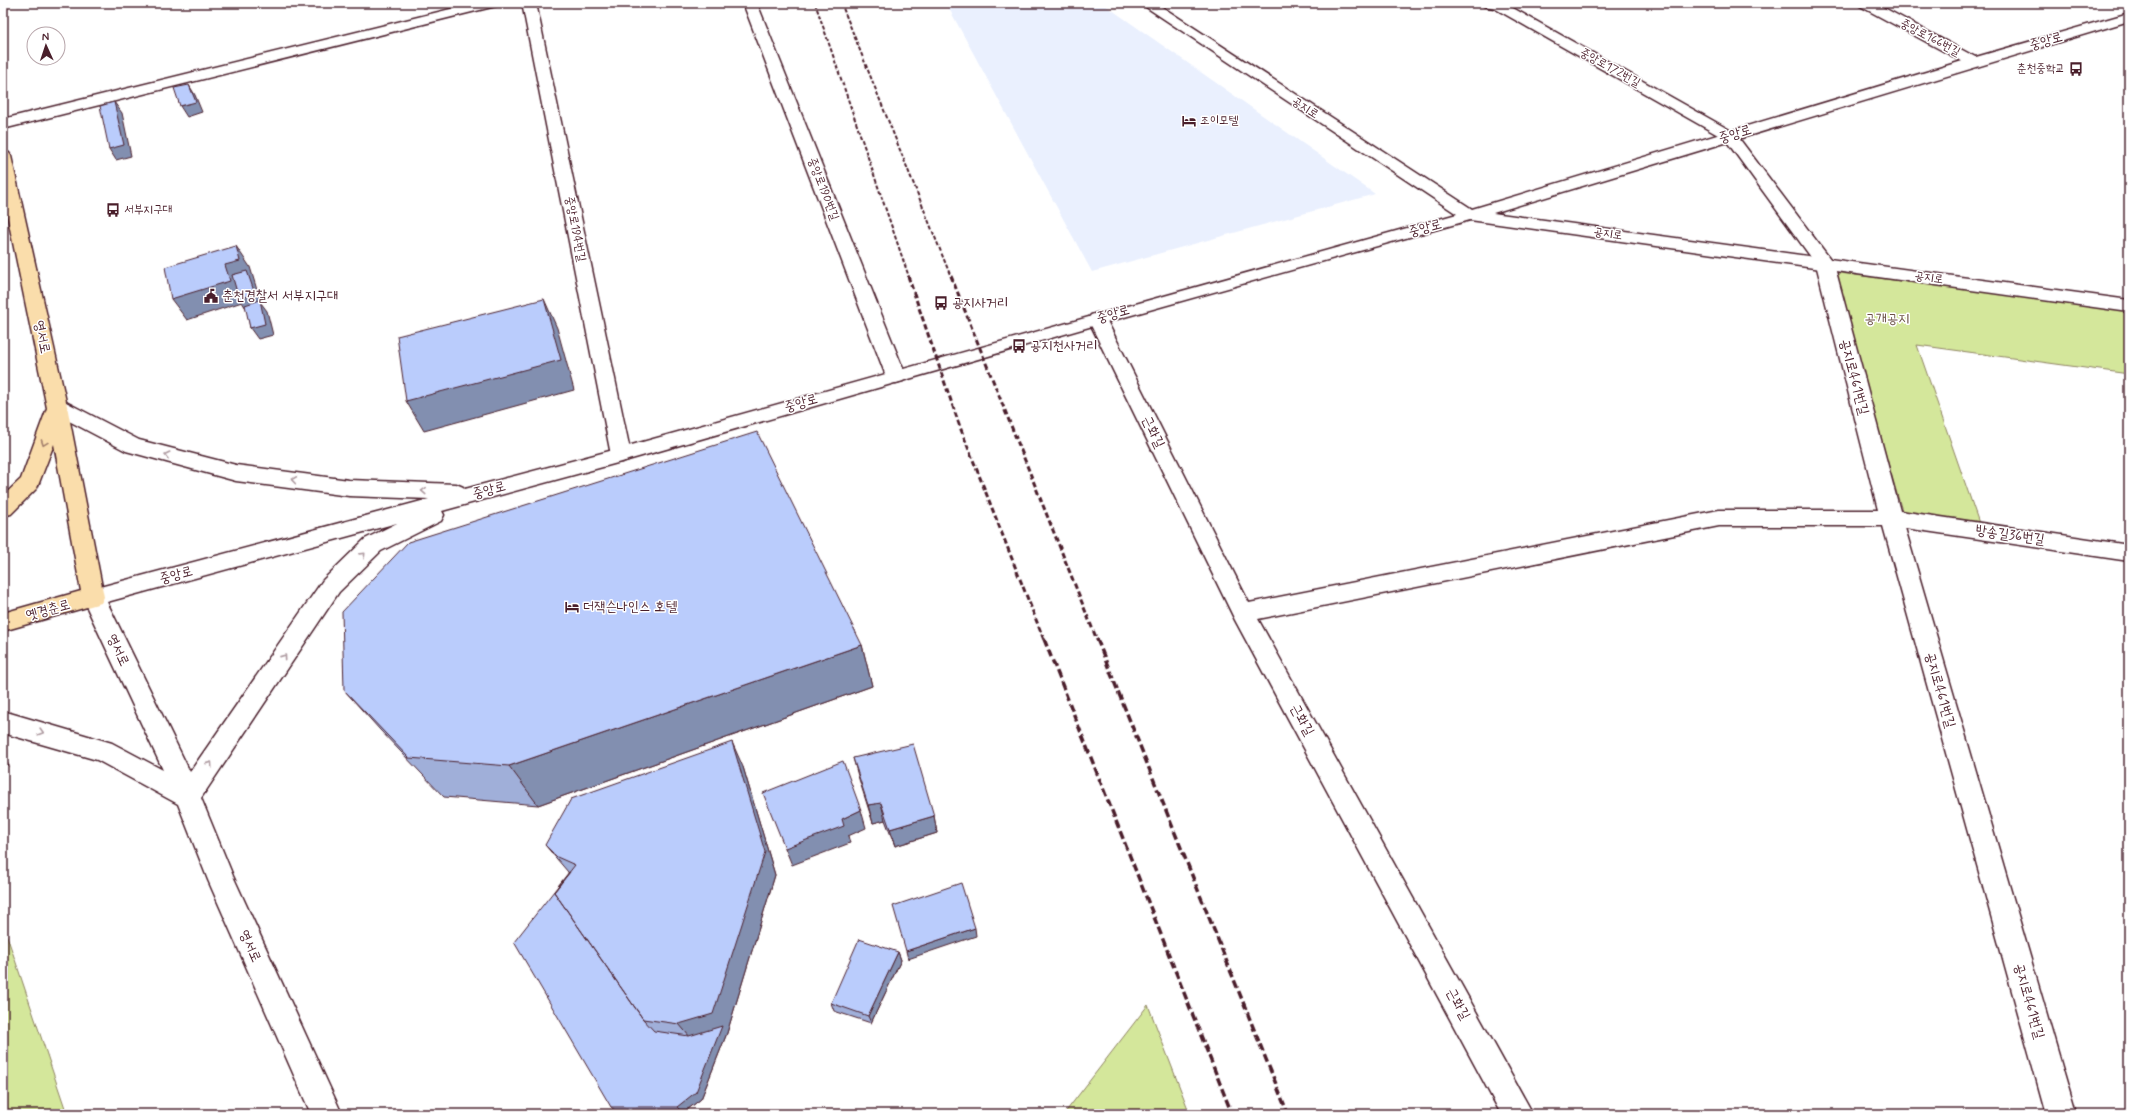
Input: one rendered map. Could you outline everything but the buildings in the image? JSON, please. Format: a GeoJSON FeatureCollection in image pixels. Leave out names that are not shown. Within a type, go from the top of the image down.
{"type":"FeatureCollection","features":[{"type":"Feature","properties":{"kind":"main road","name":"영서로"},"geometry":{"type":"LineString","coordinates":[[3,156],[57,406],[93,597]]}},
{"type":"Feature","properties":{"kind":"main road"},"geometry":{"type":"LineString","coordinates":[[3,508],[30,483],[57,406]]}},
{"type":"Feature","properties":{"kind":"main road","name":"옛경춘로"},"geometry":{"type":"LineString","coordinates":[[3,622],[93,597]]}},
{"type":"Feature","properties":{"kind":"street"},"geometry":{"type":"LineString","coordinates":[[3,124],[491,3]]}},
{"type":"Feature","properties":{"kind":"street","name":"중앙로194번길"},"geometry":{"type":"LineString","coordinates":[[529,3],[621,455]]}},
{"type":"Feature","properties":{"kind":"street","name":"중앙로190번길"},"geometry":{"type":"LineString","coordinates":[[750,3],[896,376]]}},
{"type":"Feature","properties":{"kind":"street","name":"공지로"},"geometry":{"type":"LineString","coordinates":[[1147,3],[1470,216],[2129,306]]}},
{"type":"Feature","properties":{"kind":"street","name":"중앙로166번길"},"geometry":{"type":"LineString","coordinates":[[1865,3],[1974,62]]}},
{"type":"Feature","properties":{"kind":"street","name":"중앙로172번길"},"geometry":{"type":"LineString","coordinates":[[1498,4],[1730,136]]}},
{"type":"Feature","properties":{"kind":"street","name":"중앙로"},"geometry":{"type":"LineString","coordinates":[[93,597],[621,455],[1098,319],[1470,216],[1974,62],[2129,17]]}},
{"type":"Feature","properties":{"kind":"street"},"geometry":{"type":"LineString","coordinates":[[1730,136],[1825,264]]}},
{"type":"Feature","properties":{"kind":"street","name":"공지로461번길"},"geometry":{"type":"LineString","coordinates":[[1825,264],[1891,518],[2061,1114]]}},
{"type":"Feature","properties":{"kind":"street","name":"근화길"},"geometry":{"type":"LineString","coordinates":[[1098,319],[1243,613],[1518,1114]]}},
{"type":"Feature","properties":{"kind":"street"},"geometry":{"type":"LineString","coordinates":[[57,406],[133,446],[236,473],[349,488],[477,493]]}},
{"type":"Feature","properties":{"kind":"street"},"geometry":{"type":"LineString","coordinates":[[3,722],[103,751],[188,796],[331,586],[373,545],[477,493]]}},
{"type":"Feature","properties":{"kind":"street","name":"방송길36번길"},"geometry":{"type":"LineString","coordinates":[[1243,613],[1719,518],[1891,518],[2129,553]]}},
{"type":"Feature","properties":{"kind":"street","name":"영서로"},"geometry":{"type":"LineString","coordinates":[[93,597],[188,796],[221,880],[327,1114]]}},
{"type":"Feature","properties":{"kind":"shaded area"},"geometry":{"type":"Polygon","coordinates":[[[946,3],[1102,3],[1375,194],[1092,272],[946,3]]]}},
{"type":"Feature","properties":{"kind":"green space","name":"공개공지"},"geometry":{"type":"Polygon","coordinates":[[[1832,272],[2129,311],[2129,374],[1917,345],[1980,526],[1903,514],[1832,272]]]}},
{"type":"Feature","properties":{"kind":"green space"},"geometry":{"type":"Polygon","coordinates":[[[3,929],[6,933],[67,1114],[3,1114],[3,929]]]}},
{"type":"Feature","properties":{"kind":"green space"},"geometry":{"type":"Polygon","coordinates":[[[1148,1005],[1190,1114],[1064,1114],[1148,1005]]]}},
{"type":"Feature","properties":{"kind":"railway"},"geometry":{"type":"LineString","coordinates":[[815,3],[909,277]]}},
{"type":"Feature","properties":{"kind":"railway"},"geometry":{"type":"LineString","coordinates":[[841,3],[951,277]]}},
{"type":"Feature","properties":{"kind":"railway"},"geometry":{"type":"LineString","coordinates":[[908,276],[960,427],[1044,640]]}},
{"type":"Feature","properties":{"kind":"railway"},"geometry":{"type":"LineString","coordinates":[[951,276],[1097,640]]}},
{"type":"Feature","properties":{"kind":"railway"},"geometry":{"type":"LineString","coordinates":[[1044,639],[1232,1114]]}},
{"type":"Feature","properties":{"kind":"railway"},"geometry":{"type":"LineString","coordinates":[[1097,639],[1288,1114]]}},
{"type":"Feature","properties":{"kind":"place","name":"춘천중학교"},"geometry":{"type":"Point","coordinates":[2076,69]}},
{"type":"Feature","properties":{"kind":"place","name":"조이모텔"},"geometry":{"type":"Point","coordinates":[1189,121]}},
{"type":"Feature","properties":{"kind":"place","name":"서부지구대"},"geometry":{"type":"Point","coordinates":[113,210]}},
{"type":"Feature","properties":{"kind":"place","name":"춘천경찰서 서부지구대"},"geometry":{"type":"Point","coordinates":[211,296]}},
{"type":"Feature","properties":{"kind":"place","name":"공지사거리"},"geometry":{"type":"Point","coordinates":[941,303]}},
{"type":"Feature","properties":{"kind":"place","name":"공지천사거리"},"geometry":{"type":"Point","coordinates":[1019,346]}},
{"type":"Feature","properties":{"kind":"place","name":"더잭슨나인스 호텔"},"geometry":{"type":"Point","coordinates":[572,607]}}]}
